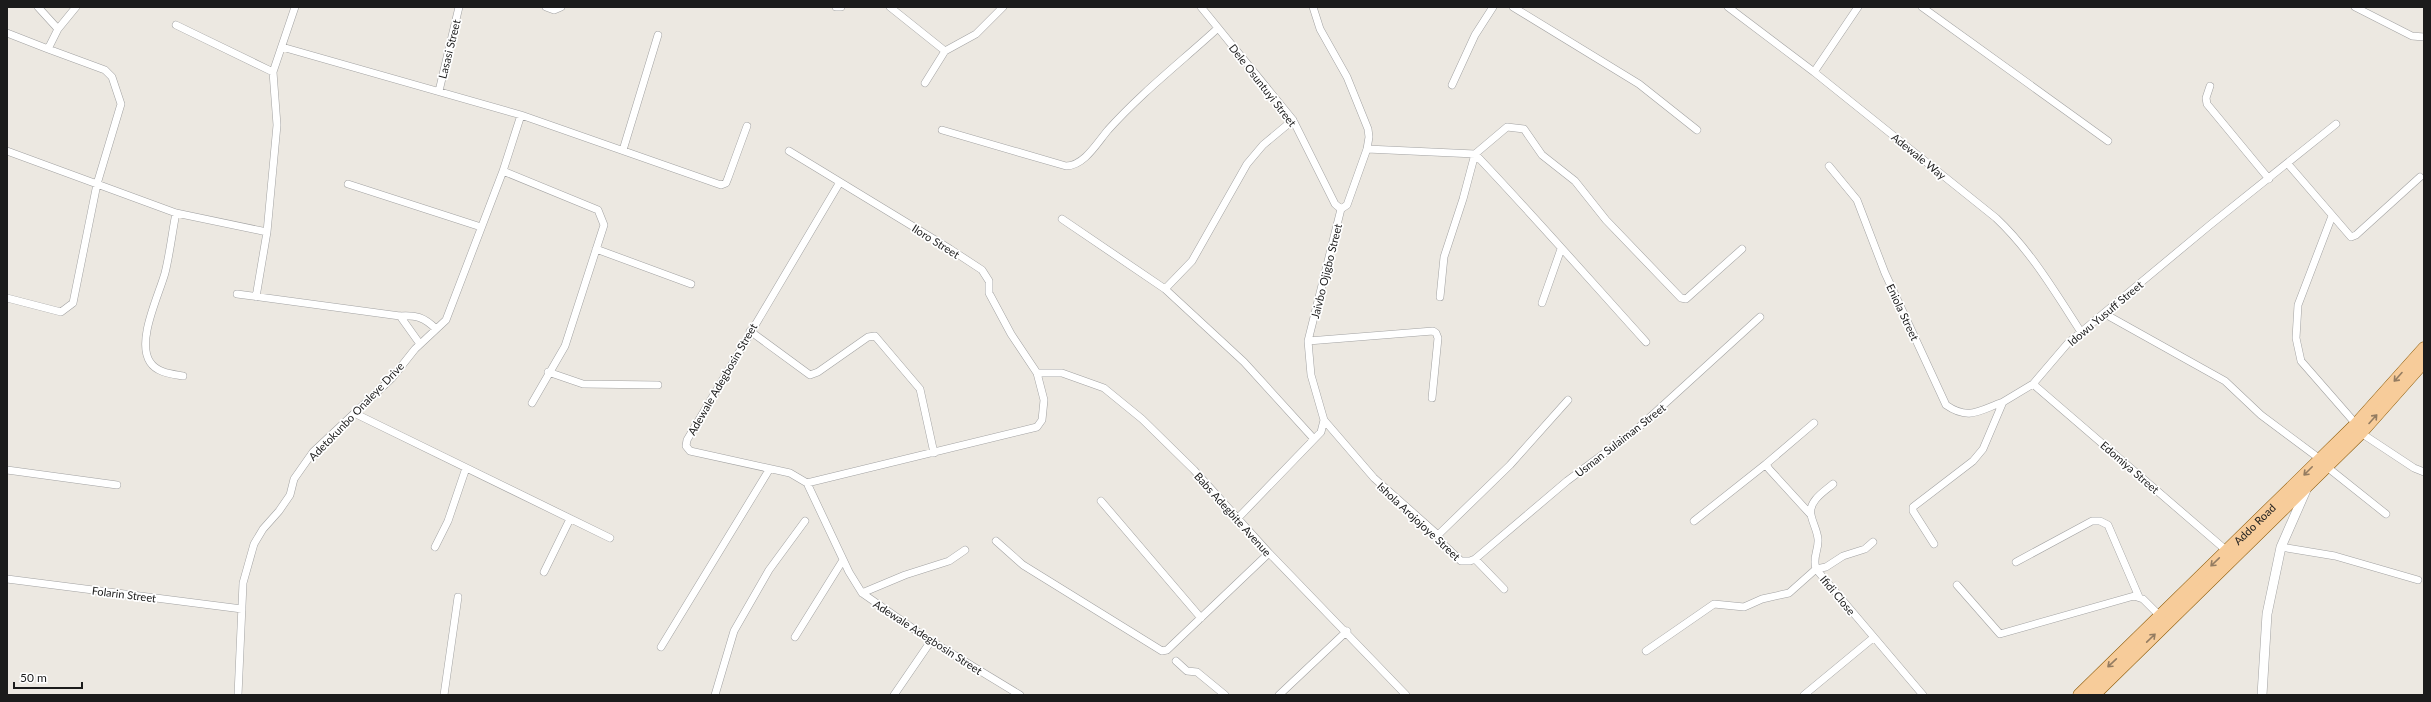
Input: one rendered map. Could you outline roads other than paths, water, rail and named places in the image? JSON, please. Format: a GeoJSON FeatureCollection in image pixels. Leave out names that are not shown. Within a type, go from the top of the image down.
{"type":"FeatureCollection","features":[{"type":"Feature","properties":{"kind":"main road","name":"Addo Road"},"geometry":{"type":"LineString","coordinates":[[2359,428],[2424,348]]}},
{"type":"Feature","properties":{"kind":"main road","name":"Addo Road"},"geometry":{"type":"LineString","coordinates":[[2079,695],[2227,551],[2324,463],[2424,362]]}},
{"type":"Feature","properties":{"kind":"main road","name":"Addo Road"},"geometry":{"type":"LineString","coordinates":[[2094,695],[2309,485],[2324,463]]}},
{"type":"Feature","properties":{"kind":"street"},"geometry":{"type":"LineString","coordinates":[[38,7],[58,29]]}},
{"type":"Feature","properties":{"kind":"street"},"geometry":{"type":"LineString","coordinates":[[48,49],[58,29],[76,7]]}},
{"type":"Feature","properties":{"kind":"street"},"geometry":{"type":"LineString","coordinates":[[256,298],[267,232],[277,126],[273,72],[295,7]]}},
{"type":"Feature","properties":{"kind":"street","name":"Lasasi Street"},"geometry":{"type":"LineString","coordinates":[[439,91],[459,7]]}},
{"type":"Feature","properties":{"kind":"street"},"geometry":{"type":"LineString","coordinates":[[546,7],[554,10],[561,7]]}},
{"type":"Feature","properties":{"kind":"street"},"geometry":{"type":"LineString","coordinates":[[836,7],[841,7]]}},
{"type":"Feature","properties":{"kind":"street"},"geometry":{"type":"LineString","coordinates":[[890,7],[945,51]]}},
{"type":"Feature","properties":{"kind":"street"},"geometry":{"type":"LineString","coordinates":[[925,83],[945,51],[976,34],[1003,7]]}},
{"type":"Feature","properties":{"kind":"street","name":"Dele Osuntuyi Street"},"geometry":{"type":"LineString","coordinates":[[1202,7],[1293,120],[1335,204],[1341,209]]}},
{"type":"Feature","properties":{"kind":"street","name":"Jaivbo Ojigbo Street"},"geometry":{"type":"LineString","coordinates":[[1313,7],[1320,29],[1347,77],[1368,129],[1369,137],[1367,149],[1347,205],[1341,209],[1308,341],[1311,375],[1324,420]]}},
{"type":"Feature","properties":{"kind":"street"},"geometry":{"type":"LineString","coordinates":[[1452,85],[1474,35],[1493,7]]}},
{"type":"Feature","properties":{"kind":"street"},"geometry":{"type":"LineString","coordinates":[[1514,7],[1639,84],[1697,130]]}},
{"type":"Feature","properties":{"kind":"street","name":"Adewale Way"},"geometry":{"type":"LineString","coordinates":[[1728,7],[1814,72],[2015,236],[2030,255],[2081,332]]}},
{"type":"Feature","properties":{"kind":"street"},"geometry":{"type":"LineString","coordinates":[[1814,72],[1858,7]]}},
{"type":"Feature","properties":{"kind":"street"},"geometry":{"type":"LineString","coordinates":[[1922,7],[2108,141]]}},
{"type":"Feature","properties":{"kind":"street"},"geometry":{"type":"LineString","coordinates":[[2355,7],[2412,36],[2424,37]]}},
{"type":"Feature","properties":{"kind":"street"},"geometry":{"type":"LineString","coordinates":[[176,25],[273,72]]}},
{"type":"Feature","properties":{"kind":"street"},"geometry":{"type":"LineString","coordinates":[[942,130],[1066,166],[1073,166],[1080,162],[1112,126],[1218,28]]}},
{"type":"Feature","properties":{"kind":"street"},"geometry":{"type":"LineString","coordinates":[[7,33],[105,70],[112,76],[121,100],[97,184],[73,303],[68,309],[61,312],[55,312],[7,298]]}},
{"type":"Feature","properties":{"kind":"street"},"geometry":{"type":"LineString","coordinates":[[623,150],[658,35]]}},
{"type":"Feature","properties":{"kind":"street"},"geometry":{"type":"LineString","coordinates":[[282,47],[521,115],[721,185],[726,183],[747,126]]}},
{"type":"Feature","properties":{"kind":"street"},"geometry":{"type":"LineString","coordinates":[[2210,86],[2206,98],[2207,104],[2269,179]]}},
{"type":"Feature","properties":{"kind":"street","name":"Adetokunbo Onaleye Drive"},"geometry":{"type":"LineString","coordinates":[[238,695],[243,583],[254,544],[263,529],[283,506],[290,495],[294,479],[313,452],[356,414],[392,378],[420,344],[446,320],[452,308],[503,171],[521,115]]}},
{"type":"Feature","properties":{"kind":"street"},"geometry":{"type":"LineString","coordinates":[[1165,289],[1192,261],[1247,164],[1263,145],[1293,120]]}},
{"type":"Feature","properties":{"kind":"street","name":"Idowu Yusuff Street"},"geometry":{"type":"LineString","coordinates":[[2003,402],[2033,384],[2068,343],[2105,314],[2210,225],[2336,124]]}},
{"type":"Feature","properties":{"kind":"street"},"geometry":{"type":"LineString","coordinates":[[1440,297],[1444,257],[1463,199],[1475,154],[1507,127],[1517,126],[1524,129],[1542,154],[1575,181],[1606,220],[1681,298],[1686,299],[1742,249]]}},
{"type":"Feature","properties":{"kind":"street"},"geometry":{"type":"LineString","coordinates":[[1367,149],[1475,154],[1546,229],[1562,249],[1646,342]]}},
{"type":"Feature","properties":{"kind":"street"},"geometry":{"type":"LineString","coordinates":[[7,151],[176,213],[267,232]]}},
{"type":"Feature","properties":{"kind":"street","name":"Iloro Street"},"geometry":{"type":"LineString","coordinates":[[789,151],[982,270],[988,281],[989,293],[1011,334],[1037,373],[1044,400],[1042,420],[1037,427],[934,454],[807,483]]}},
{"type":"Feature","properties":{"kind":"street"},"geometry":{"type":"LineString","coordinates":[[2288,164],[2351,237],[2356,235],[2420,177]]}},
{"type":"Feature","properties":{"kind":"street","name":"Eniola Street"},"geometry":{"type":"LineString","coordinates":[[1829,166],[1857,200],[1885,273],[1946,405],[1956,412],[1967,415],[2003,402]]}},
{"type":"Feature","properties":{"kind":"street"},"geometry":{"type":"LineString","coordinates":[[503,171],[598,210],[604,225],[565,346],[548,372],[532,402]]}},
{"type":"Feature","properties":{"kind":"street","name":"Adewale Adegbosin Street"},"geometry":{"type":"LineString","coordinates":[[840,182],[750,331],[687,440],[686,446],[690,451],[790,474],[807,483],[843,560],[862,593],[931,641],[1020,695]]}},
{"type":"Feature","properties":{"kind":"street"},"geometry":{"type":"LineString","coordinates":[[348,184],[481,227]]}},
{"type":"Feature","properties":{"kind":"street"},"geometry":{"type":"LineString","coordinates":[[176,213],[164,274],[148,328],[147,347],[150,362],[159,371],[183,376]]}},
{"type":"Feature","properties":{"kind":"street"},"geometry":{"type":"LineString","coordinates":[[2332,216],[2298,305],[2296,338],[2301,362],[2359,428],[2414,468],[2424,472]]}},
{"type":"Feature","properties":{"kind":"street"},"geometry":{"type":"LineString","coordinates":[[1062,219],[1165,289],[1244,362],[1314,439]]}},
{"type":"Feature","properties":{"kind":"street"},"geometry":{"type":"LineString","coordinates":[[1542,303],[1562,249]]}},
{"type":"Feature","properties":{"kind":"street"},"geometry":{"type":"LineString","coordinates":[[596,250],[691,284]]}},
{"type":"Feature","properties":{"kind":"street"},"geometry":{"type":"LineString","coordinates":[[237,294],[256,298],[400,316],[413,315],[426,319],[436,329]]}},
{"type":"Feature","properties":{"kind":"street"},"geometry":{"type":"LineString","coordinates":[[2105,314],[2225,381],[2261,415],[2324,463],[2386,514]]}},
{"type":"Feature","properties":{"kind":"street"},"geometry":{"type":"LineString","coordinates":[[400,316],[420,344]]}},
{"type":"Feature","properties":{"kind":"street","name":"Usman Sulaiman Street"},"geometry":{"type":"LineString","coordinates":[[1475,559],[1567,481],[1637,430],[1760,317]]}},
{"type":"Feature","properties":{"kind":"street"},"geometry":{"type":"LineString","coordinates":[[750,331],[810,374],[818,372],[868,337],[876,336],[920,389],[934,454]]}},
{"type":"Feature","properties":{"kind":"street"},"geometry":{"type":"LineString","coordinates":[[1308,341],[1433,331],[1436,333],[1438,338],[1432,398]]}},
{"type":"Feature","properties":{"kind":"street"},"geometry":{"type":"LineString","coordinates":[[548,372],[583,384],[658,386]]}},
{"type":"Feature","properties":{"kind":"street","name":"Babs Adegbite Avenue"},"geometry":{"type":"LineString","coordinates":[[1037,373],[1062,373],[1104,388],[1142,419],[1238,518],[1269,553],[1347,631],[1406,695]]}},
{"type":"Feature","properties":{"kind":"street","name":"Edomiya Street"},"geometry":{"type":"LineString","coordinates":[[2033,384],[2227,551]]}},
{"type":"Feature","properties":{"kind":"street"},"geometry":{"type":"LineString","coordinates":[[1438,535],[1510,465],[1568,400]]}},
{"type":"Feature","properties":{"kind":"street"},"geometry":{"type":"LineString","coordinates":[[1934,544],[1913,511],[1913,508],[1973,461],[1983,448],[2003,402]]}},
{"type":"Feature","properties":{"kind":"street"},"geometry":{"type":"LineString","coordinates":[[356,414],[610,538]]}},
{"type":"Feature","properties":{"kind":"street"},"geometry":{"type":"LineString","coordinates":[[1238,518],[1321,432],[1324,420]]}},
{"type":"Feature","properties":{"kind":"street","name":"Ishola Arojojoye Street"},"geometry":{"type":"LineString","coordinates":[[1324,420],[1374,478],[1438,535],[1443,544],[1461,561],[1470,561],[1475,559],[1504,589]]}},
{"type":"Feature","properties":{"kind":"street"},"geometry":{"type":"LineString","coordinates":[[1694,521],[1766,464],[1814,423]]}},
{"type":"Feature","properties":{"kind":"street"},"geometry":{"type":"LineString","coordinates":[[1766,464],[1811,515]]}},
{"type":"Feature","properties":{"kind":"street"},"geometry":{"type":"LineString","coordinates":[[434,547],[448,521],[466,468]]}},
{"type":"Feature","properties":{"kind":"street"},"geometry":{"type":"LineString","coordinates":[[7,470],[117,485]]}},
{"type":"Feature","properties":{"kind":"street"},"geometry":{"type":"LineString","coordinates":[[661,647],[769,470]]}},
{"type":"Feature","properties":{"kind":"street"},"geometry":{"type":"LineString","coordinates":[[1811,515],[1811,506],[1816,498],[1833,484]]}},
{"type":"Feature","properties":{"kind":"street"},"geometry":{"type":"LineString","coordinates":[[2262,695],[2267,614],[2281,547],[2309,485]]}},
{"type":"Feature","properties":{"kind":"street"},"geometry":{"type":"LineString","coordinates":[[1101,501],[1201,618]]}},
{"type":"Feature","properties":{"kind":"street","name":"Ifidi Close"},"geometry":{"type":"LineString","coordinates":[[1811,515],[1816,526],[1818,541],[1814,555],[1816,569],[1873,638],[1923,695]]}},
{"type":"Feature","properties":{"kind":"street"},"geometry":{"type":"LineString","coordinates":[[544,572],[570,519]]}},
{"type":"Feature","properties":{"kind":"street"},"geometry":{"type":"LineString","coordinates":[[715,695],[734,631],[770,570],[805,521]]}},
{"type":"Feature","properties":{"kind":"street"},"geometry":{"type":"LineString","coordinates":[[2016,562],[2092,521],[2100,521],[2108,525],[2139,597],[2160,616]]}},
{"type":"Feature","properties":{"kind":"street"},"geometry":{"type":"LineString","coordinates":[[996,541],[1023,565],[1162,652],[1167,650],[1269,553]]}},
{"type":"Feature","properties":{"kind":"street"},"geometry":{"type":"LineString","coordinates":[[1646,651],[1714,604],[1744,607],[1775,595],[1789,593],[1816,569],[1826,567],[1843,556],[1865,549],[1872,542]]}},
{"type":"Feature","properties":{"kind":"street"},"geometry":{"type":"LineString","coordinates":[[2281,547],[2335,556],[2418,580]]}},
{"type":"Feature","properties":{"kind":"street"},"geometry":{"type":"LineString","coordinates":[[862,593],[905,575],[949,561],[965,550]]}},
{"type":"Feature","properties":{"kind":"street"},"geometry":{"type":"LineString","coordinates":[[795,637],[843,560]]}},
{"type":"Feature","properties":{"kind":"street","name":"Folarin Street"},"geometry":{"type":"LineString","coordinates":[[7,578],[242,609]]}},
{"type":"Feature","properties":{"kind":"street"},"geometry":{"type":"LineString","coordinates":[[1957,585],[2000,634],[2139,597]]}},
{"type":"Feature","properties":{"kind":"street"},"geometry":{"type":"LineString","coordinates":[[444,695],[458,597]]}},
{"type":"Feature","properties":{"kind":"street"},"geometry":{"type":"LineString","coordinates":[[1279,695],[1347,631]]}},
{"type":"Feature","properties":{"kind":"street"},"geometry":{"type":"LineString","coordinates":[[1804,695],[1873,638]]}},
{"type":"Feature","properties":{"kind":"street"},"geometry":{"type":"LineString","coordinates":[[894,695],[931,641]]}},
{"type":"Feature","properties":{"kind":"street"},"geometry":{"type":"LineString","coordinates":[[1176,661],[1187,671],[1197,672],[1225,695]]}}]}
